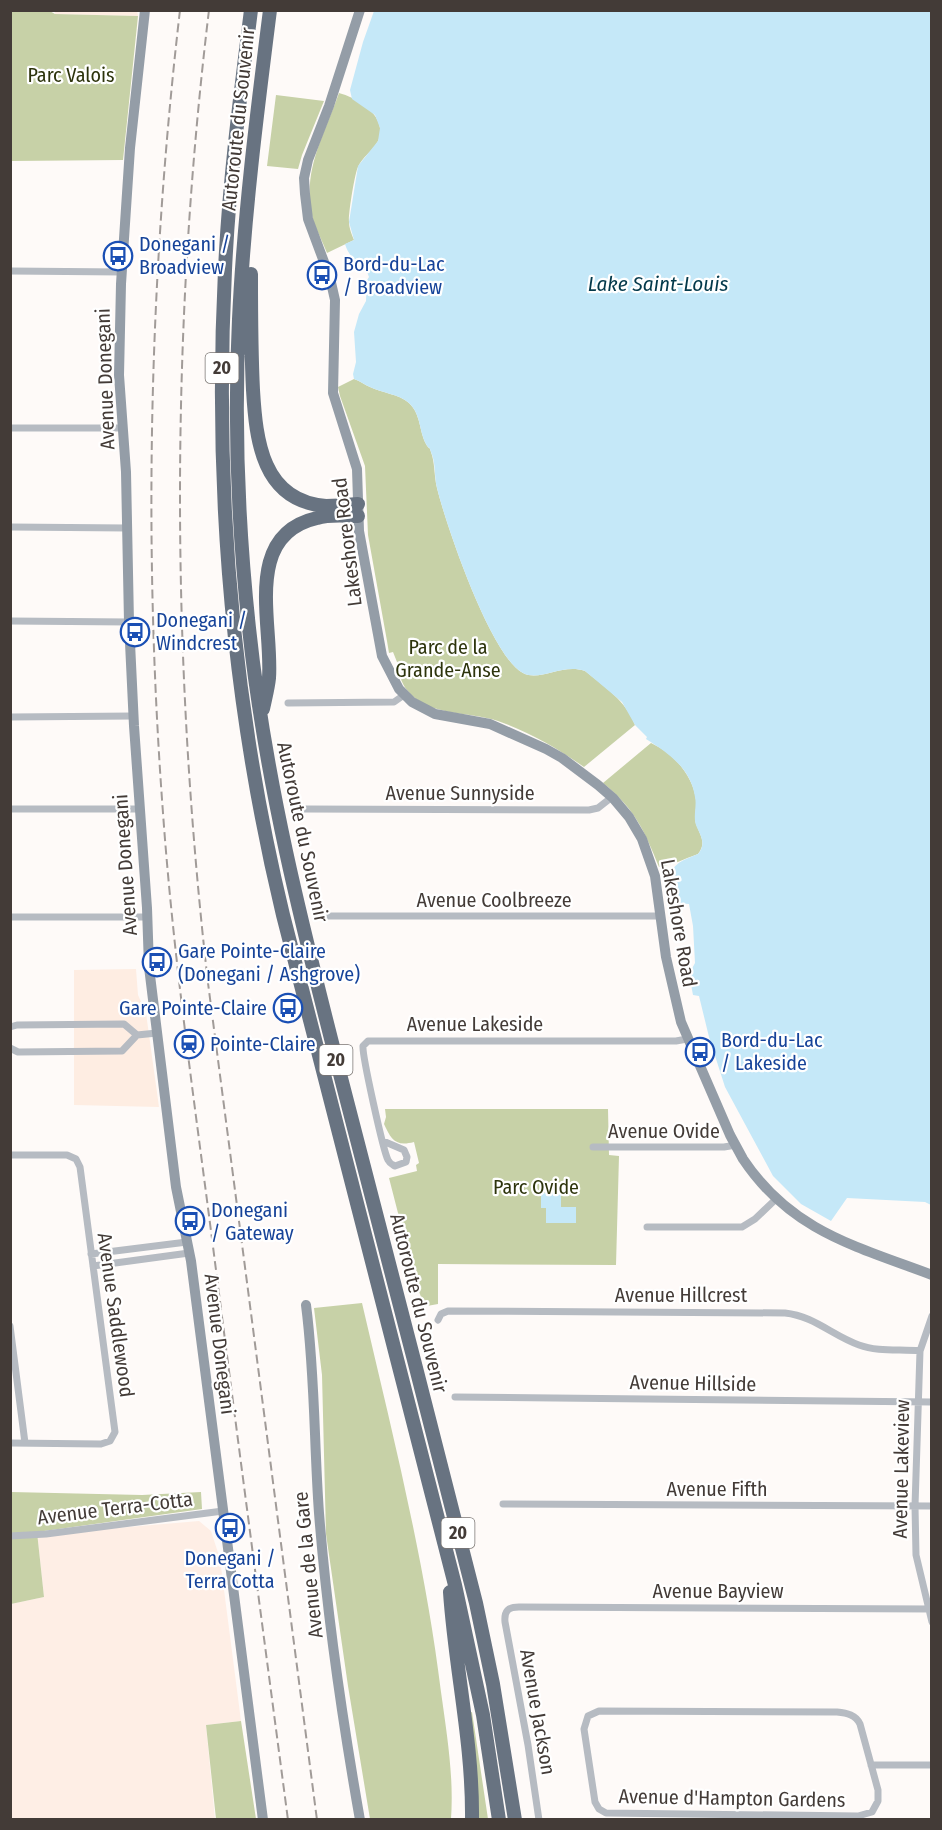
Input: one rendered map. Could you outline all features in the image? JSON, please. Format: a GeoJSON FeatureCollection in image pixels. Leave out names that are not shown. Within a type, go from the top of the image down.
{"type":"FeatureCollection","features":[{"type":"Feature","properties":{"kind":"highway","name":"Autoroute du Souvenir"},"geometry":{"type":"LineString","coordinates":[[251,10],[232,167],[225,261],[222,357],[223,488],[238,674],[256,787],[275,883],[448,1557],[479,1695],[499,1820]]}},
{"type":"Feature","properties":{"kind":"highway","name":"Autoroute du Souvenir"},"geometry":{"type":"LineString","coordinates":[[270,10],[250,175],[239,318],[238,450],[245,589],[261,720],[272,791],[294,894],[480,1622],[506,1754],[515,1820]]}},
{"type":"Feature","properties":{"kind":"highway"},"geometry":{"type":"LineString","coordinates":[[250,175],[252,361],[255,411],[261,453],[271,474],[282,487],[296,497],[312,503],[358,510]]}},
{"type":"Feature","properties":{"kind":"highway"},"geometry":{"type":"LineString","coordinates":[[261,720],[269,678],[266,583],[268,566],[274,551],[289,532],[308,520],[358,510]]}},
{"type":"Feature","properties":{"kind":"highway"},"geometry":{"type":"LineString","coordinates":[[448,1557],[453,1639],[467,1744],[472,1820]]}},
{"type":"Feature","properties":{"kind":"street","name":"Avenue Donegani"},"geometry":{"type":"LineString","coordinates":[[145,10],[130,148],[119,364],[129,621],[149,967],[175,1180],[188,1248],[263,1820]]}},
{"type":"Feature","properties":{"kind":"street","name":"Lakeshore Road"},"geometry":{"type":"LineString","coordinates":[[360,10],[332,99],[308,160],[304,178],[308,219],[334,293],[336,307],[333,393],[357,470],[358,510],[380,650],[387,669],[404,695],[429,712],[490,724],[538,745],[578,769],[612,797],[629,817],[642,839],[657,882],[660,916],[675,1001],[687,1039],[736,1145],[754,1175],[776,1199],[802,1221],[830,1236],[932,1275]]}},
{"type":"Feature","properties":{"kind":"street"},"geometry":{"type":"LineString","coordinates":[[10,271],[122,272]]}},
{"type":"Feature","properties":{"kind":"street"},"geometry":{"type":"LineString","coordinates":[[10,428],[123,428]]}},
{"type":"Feature","properties":{"kind":"street"},"geometry":{"type":"LineString","coordinates":[[10,527],[127,528]]}},
{"type":"Feature","properties":{"kind":"street"},"geometry":{"type":"LineString","coordinates":[[10,621],[129,621]]}},
{"type":"Feature","properties":{"kind":"street"},"geometry":{"type":"LineString","coordinates":[[288,703],[394,702],[404,695]]}},
{"type":"Feature","properties":{"kind":"street"},"geometry":{"type":"LineString","coordinates":[[10,717],[134,716]]}},
{"type":"Feature","properties":{"kind":"street","name":"Avenue Sunnyside"},"geometry":{"type":"LineString","coordinates":[[304,809],[589,810],[598,808],[612,797]]}},
{"type":"Feature","properties":{"kind":"street"},"geometry":{"type":"LineString","coordinates":[[10,809],[140,810]]}},
{"type":"Feature","properties":{"kind":"street"},"geometry":{"type":"LineString","coordinates":[[10,916],[147,918]]}},
{"type":"Feature","properties":{"kind":"street","name":"Avenue Coolbreeze"},"geometry":{"type":"LineString","coordinates":[[328,916],[660,916]]}},
{"type":"Feature","properties":{"kind":"street"},"geometry":{"type":"LineString","coordinates":[[10,1027],[17,1025],[124,1024],[137,1035]]}},
{"type":"Feature","properties":{"kind":"street"},"geometry":{"type":"LineString","coordinates":[[10,1048],[18,1052],[122,1051],[137,1035],[157,1033]]}},
{"type":"Feature","properties":{"kind":"street","name":"Avenue Lakeside"},"geometry":{"type":"LineString","coordinates":[[383,1140],[362,1055],[363,1046],[368,1041],[676,1041],[687,1039]]}},
{"type":"Feature","properties":{"kind":"street","name":"Avenue Ovide"},"geometry":{"type":"LineString","coordinates":[[593,1148],[724,1148],[736,1145]]}},
{"type":"Feature","properties":{"kind":"street","name":"Avenue Saddlewood"},"geometry":{"type":"LineString","coordinates":[[10,1155],[67,1155],[76,1159],[80,1167],[115,1432],[110,1441],[101,1444],[10,1443]]}},
{"type":"Feature","properties":{"kind":"street"},"geometry":{"type":"LineString","coordinates":[[647,1227],[742,1227],[755,1219],[776,1199]]}},
{"type":"Feature","properties":{"kind":"street"},"geometry":{"type":"LineString","coordinates":[[91,1254],[188,1248]]}},
{"type":"Feature","properties":{"kind":"street"},"geometry":{"type":"LineString","coordinates":[[93,1266],[188,1248]]}},
{"type":"Feature","properties":{"kind":"street","name":"Avenue de la Gare"},"geometry":{"type":"LineString","coordinates":[[306,1305],[313,1379],[323,1556],[360,1820]]}},
{"type":"Feature","properties":{"kind":"street","name":"Avenue Hillcrest"},"geometry":{"type":"LineString","coordinates":[[438,1320],[441,1314],[448,1311],[785,1313],[801,1316],[866,1347],[920,1351]]}},
{"type":"Feature","properties":{"kind":"street","name":"Avenue Lakeview"},"geometry":{"type":"LineString","coordinates":[[932,1316],[920,1351],[915,1506],[916,1555],[932,1622]]}},
{"type":"Feature","properties":{"kind":"street"},"geometry":{"type":"LineString","coordinates":[[10,1326],[25,1443]]}},
{"type":"Feature","properties":{"kind":"street","name":"Avenue Hillside"},"geometry":{"type":"LineString","coordinates":[[455,1397],[932,1401]]}},
{"type":"Feature","properties":{"kind":"street","name":"Avenue Fifth"},"geometry":{"type":"LineString","coordinates":[[503,1504],[932,1506]]}},
{"type":"Feature","properties":{"kind":"street","name":"Avenue Terra-Cotta"},"geometry":{"type":"LineString","coordinates":[[10,1536],[46,1534],[223,1511]]}},
{"type":"Feature","properties":{"kind":"street","name":"Avenue Bayview"},"geometry":{"type":"LineString","coordinates":[[506,1611],[519,1607],[930,1609]]}},
{"type":"Feature","properties":{"kind":"street","name":"Avenue Jackson"},"geometry":{"type":"LineString","coordinates":[[506,1611],[505,1622],[528,1745],[538,1820]]}},
{"type":"Feature","properties":{"kind":"street","name":"Avenue d'Hampton Gardens"},"geometry":{"type":"LineString","coordinates":[[599,1711],[844,1713],[858,1721],[871,1765],[878,1791],[878,1801],[875,1809],[863,1816],[610,1814],[599,1809],[595,1802],[585,1724],[591,1714],[599,1711]]}},
{"type":"Feature","properties":{"kind":"street"},"geometry":{"type":"LineString","coordinates":[[871,1765],[932,1765]]}},
{"type":"Feature","properties":{"kind":"shaded area"},"geometry":{"type":"Polygon","coordinates":[[[55,10],[137,10],[138,16],[55,14],[55,10]]]}},
{"type":"Feature","properties":{"kind":"shaded area"},"geometry":{"type":"Polygon","coordinates":[[[136,969],[138,995],[146,1013],[159,1107],[74,1105],[74,970],[136,969]]]}},
{"type":"Feature","properties":{"kind":"shaded area"},"geometry":{"type":"Polygon","coordinates":[[[199,1521],[211,1531],[220,1559],[241,1721],[206,1725],[215,1819],[11,1820],[11,1604],[44,1597],[37,1532],[46,1534],[199,1521]]]}},
{"type":"Feature","properties":{"kind":"green space","name":"Parc Valois"},"geometry":{"type":"Polygon","coordinates":[[[48,10],[55,14],[138,16],[123,160],[11,161],[11,11],[48,10]]]}},
{"type":"Feature","properties":{"kind":"green space"},"geometry":{"type":"Polygon","coordinates":[[[339,93],[355,99],[370,110],[376,117],[380,132],[376,145],[360,163],[355,177],[349,218],[354,240],[327,253],[314,223],[310,205],[310,188],[315,156],[339,93]]]}},
{"type":"Feature","properties":{"kind":"green space"},"geometry":{"type":"Polygon","coordinates":[[[276,95],[324,101],[298,169],[267,166],[276,95]]]}},
{"type":"Feature","properties":{"kind":"green space","name":"Parc de la Grande-Anse"},"geometry":{"type":"Polygon","coordinates":[[[354,379],[405,400],[416,412],[424,439],[430,449],[437,488],[460,559],[484,617],[510,662],[523,673],[530,675],[568,669],[585,671],[614,695],[631,717],[635,725],[584,767],[564,753],[509,725],[426,705],[416,699],[404,685],[393,652],[389,653],[368,535],[365,466],[338,387],[354,379]]]}},
{"type":"Feature","properties":{"kind":"green space"},"geometry":{"type":"Polygon","coordinates":[[[651,743],[674,759],[691,782],[696,800],[695,821],[702,843],[698,854],[659,867],[631,811],[603,783],[651,743]]]}},
{"type":"Feature","properties":{"kind":"green space","name":"Parc Ovide"},"geometry":{"type":"Polygon","coordinates":[[[385,1109],[608,1109],[609,1155],[619,1156],[616,1265],[438,1264],[438,1304],[427,1306],[416,1283],[389,1178],[417,1171],[416,1165],[419,1163],[414,1142],[398,1142],[389,1134],[384,1124],[385,1109]]]}},
{"type":"Feature","properties":{"kind":"green space"},"geometry":{"type":"Polygon","coordinates":[[[362,1303],[407,1497],[426,1594],[449,1756],[452,1787],[451,1819],[370,1819],[326,1534],[322,1375],[314,1308],[362,1303]]]}},
{"type":"Feature","properties":{"kind":"green space"},"geometry":{"type":"Polygon","coordinates":[[[11,1492],[142,1495],[201,1492],[202,1509],[37,1532],[44,1597],[11,1604],[11,1492]]]}},
{"type":"Feature","properties":{"kind":"green space"},"geometry":{"type":"Polygon","coordinates":[[[472,1712],[488,1819],[475,1819],[466,1714],[472,1712]]]}},
{"type":"Feature","properties":{"kind":"green space"},"geometry":{"type":"Polygon","coordinates":[[[241,1721],[256,1819],[216,1819],[206,1725],[241,1721]]]}},
{"type":"Feature","properties":{"kind":"water","name":"Lake Saint-Louis"},"geometry":{"type":"Polygon","coordinates":[[[374,11],[931,11],[931,1205],[925,1202],[847,1198],[831,1221],[801,1204],[773,1176],[725,1087],[699,996],[693,995],[689,974],[695,963],[693,926],[689,904],[675,903],[672,877],[675,867],[698,854],[702,846],[702,839],[695,822],[696,804],[689,778],[677,762],[646,739],[647,737],[635,725],[622,702],[585,671],[568,669],[530,675],[523,673],[510,662],[484,617],[460,559],[437,488],[433,456],[424,439],[416,412],[405,400],[354,379],[356,362],[354,332],[359,314],[366,301],[369,277],[364,268],[350,255],[345,244],[354,240],[349,222],[358,166],[378,141],[380,128],[375,115],[352,99],[350,90],[374,11]]]}},
{"type":"Feature","properties":{"kind":"water"},"geometry":{"type":"Polygon","coordinates":[[[541,1193],[561,1193],[561,1207],[576,1207],[576,1223],[546,1223],[546,1208],[541,1208],[541,1193]]]}},
{"type":"Feature","properties":{"kind":"railway"},"geometry":{"type":"LineString","coordinates":[[180,10],[161,211],[152,412],[151,512],[157,713],[167,865],[184,1022],[288,1820]]}},
{"type":"Feature","properties":{"kind":"railway"},"geometry":{"type":"LineString","coordinates":[[209,10],[196,131],[187,253],[182,375],[180,496],[187,740],[208,983],[317,1820]]}},
{"type":"Feature","properties":{"kind":"place","name":"Donegani / Broadview"},"geometry":{"type":"Point","coordinates":[118,256]}},
{"type":"Feature","properties":{"kind":"place","name":"Bord-du-Lac / Broadview"},"geometry":{"type":"Point","coordinates":[322,275]}},
{"type":"Feature","properties":{"kind":"place","name":"Donegani / Windcrest"},"geometry":{"type":"Point","coordinates":[135,632]}},
{"type":"Feature","properties":{"kind":"place","name":"Gare Pointe-Claire (Donegani / Ashgrove)"},"geometry":{"type":"Point","coordinates":[157,962]}},
{"type":"Feature","properties":{"kind":"place","name":"Gare Pointe-Claire"},"geometry":{"type":"Point","coordinates":[288,1008]}},
{"type":"Feature","properties":{"kind":"place","name":"Pointe-Claire"},"geometry":{"type":"Point","coordinates":[189,1044]}},
{"type":"Feature","properties":{"kind":"place","name":"Bord-du-Lac / Lakeside"},"geometry":{"type":"Point","coordinates":[700,1052]}},
{"type":"Feature","properties":{"kind":"place","name":"Donegani / Gateway"},"geometry":{"type":"Point","coordinates":[190,1221]}},
{"type":"Feature","properties":{"kind":"place","name":"Donegani / Terra Cotta"},"geometry":{"type":"Point","coordinates":[230,1528]}}]}
